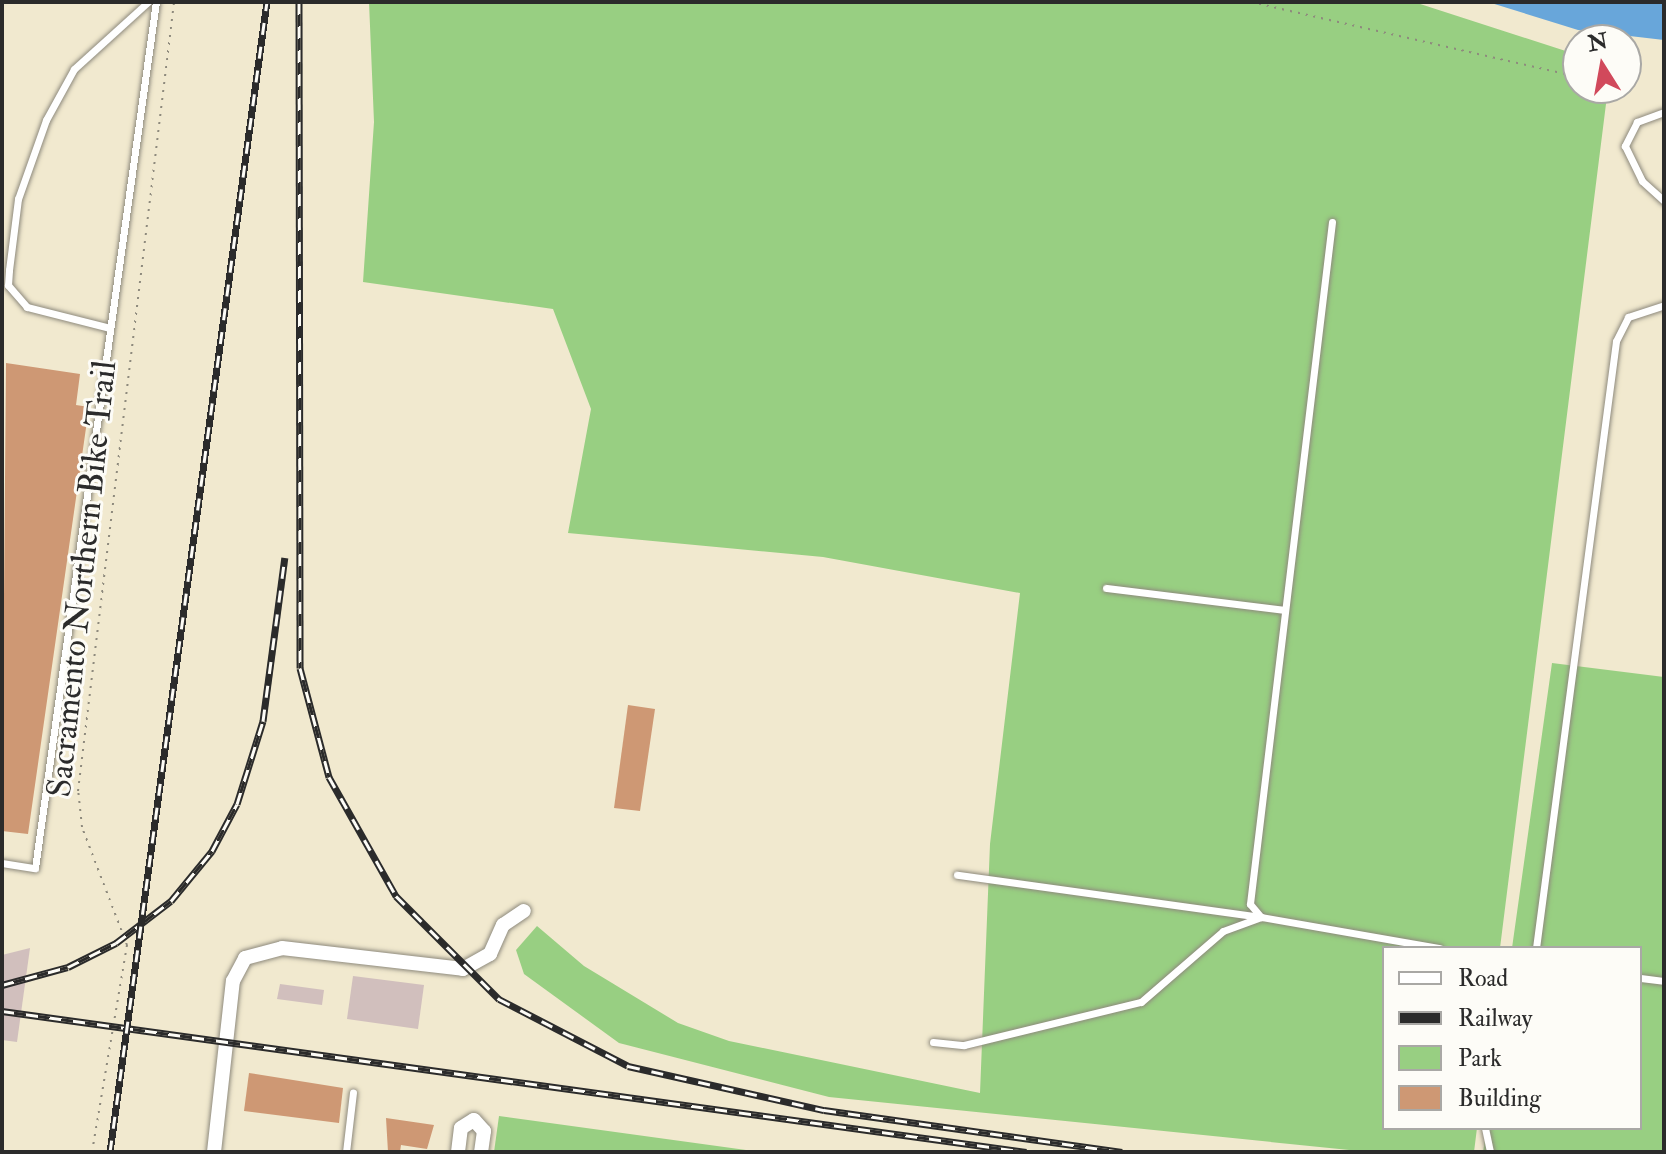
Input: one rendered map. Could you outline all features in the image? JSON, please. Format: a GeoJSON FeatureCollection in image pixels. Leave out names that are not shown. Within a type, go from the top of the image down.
{"type":"FeatureCollection","features":[{"type":"Feature","properties":{"kind":"street"},"geometry":{"type":"LineString","coordinates":[[214,1152],[233,981],[252,953],[282,948],[463,969],[490,954],[503,925],[524,911]]}},
{"type":"Feature","properties":{"kind":"street"},"geometry":{"type":"LineString","coordinates":[[458,1152],[461,1128],[474,1120],[484,1131],[481,1152]]}},
{"type":"Feature","properties":{"kind":"lane"},"geometry":{"type":"LineString","coordinates":[[110,328],[27,307],[8,285],[9,270],[18,199],[46,120],[74,69],[148,2]]}},
{"type":"Feature","properties":{"kind":"lane"},"geometry":{"type":"LineString","coordinates":[[2,863],[35,868],[156,2]]}},
{"type":"Feature","properties":{"kind":"lane"},"geometry":{"type":"LineString","coordinates":[[1664,112],[1637,122],[1625,146],[1642,181],[1664,201]]}},
{"type":"Feature","properties":{"kind":"lane"},"geometry":{"type":"LineString","coordinates":[[1261,917],[1250,904],[1250,880],[1332,222]]}},
{"type":"Feature","properties":{"kind":"lane"},"geometry":{"type":"LineString","coordinates":[[1536,946],[1616,341],[1628,317],[1664,305]]}},
{"type":"Feature","properties":{"kind":"lane"},"geometry":{"type":"LineString","coordinates":[[1106,588],[1284,610]]}},
{"type":"Feature","properties":{"kind":"lane"},"geometry":{"type":"LineString","coordinates":[[957,875],[1261,917],[1428,946]]}},
{"type":"Feature","properties":{"kind":"lane"},"geometry":{"type":"LineString","coordinates":[[933,1042],[964,1045],[1141,1002],[1223,931],[1261,917]]}},
{"type":"Feature","properties":{"kind":"lane"},"geometry":{"type":"LineString","coordinates":[[1642,978],[1664,981]]}},
{"type":"Feature","properties":{"kind":"lane"},"geometry":{"type":"LineString","coordinates":[[346,1152],[353,1092]]}},
{"type":"Feature","properties":{"kind":"lane"},"geometry":{"type":"LineString","coordinates":[[1485,1130],[1490,1152]]}},
{"type":"Feature","properties":{"kind":"path","name":"Sacramento Northern Bike Trail"},"geometry":{"type":"LineString","coordinates":[[92,1152],[127,945],[82,827],[78,791],[174,2]]}},
{"type":"Feature","properties":{"kind":"path"},"geometry":{"type":"LineString","coordinates":[[1251,2],[1562,73]]}},
{"type":"Feature","properties":{"kind":"shaded area"},"geometry":{"type":"Polygon","coordinates":[[[30,948],[17,1042],[2,1040],[2,955],[30,948]]]}},
{"type":"Feature","properties":{"kind":"shaded area"},"geometry":{"type":"Polygon","coordinates":[[[353,976],[424,985],[418,1029],[347,1019],[353,976]]]}},
{"type":"Feature","properties":{"kind":"shaded area"},"geometry":{"type":"Polygon","coordinates":[[[280,984],[324,990],[322,1005],[277,999],[280,984]]]}},
{"type":"Feature","properties":{"kind":"green space"},"geometry":{"type":"Polygon","coordinates":[[[369,2],[1414,2],[1562,50],[1562,104],[1606,104],[1500,946],[1382,946],[1382,1130],[1477,1130],[1474,1152],[1369,1152],[829,1097],[619,1043],[524,974],[516,950],[537,926],[584,966],[678,1023],[729,1041],[980,1093],[990,844],[1020,593],[823,557],[568,533],[591,409],[553,309],[363,282],[374,122],[369,2]]]}},
{"type":"Feature","properties":{"kind":"green space"},"geometry":{"type":"Polygon","coordinates":[[[1552,663],[1664,677],[1664,1152],[1483,1152],[1487,1130],[1642,1130],[1642,946],[1512,946],[1552,663]]]}},
{"type":"Feature","properties":{"kind":"green space"},"geometry":{"type":"Polygon","coordinates":[[[499,1116],[746,1150],[746,1152],[494,1152],[499,1116]]]}},
{"type":"Feature","properties":{"kind":"water"},"geometry":{"type":"Polygon","coordinates":[[[1488,2],[1664,2],[1664,40],[1642,37],[1642,24],[1562,25],[1488,2]]]}},
{"type":"Feature","properties":{"kind":"building"},"geometry":{"type":"Polygon","coordinates":[[[6,363],[80,374],[76,405],[89,407],[28,834],[2,831],[6,363]]]}},
{"type":"Feature","properties":{"kind":"building"},"geometry":{"type":"Polygon","coordinates":[[[628,705],[655,709],[640,811],[614,808],[628,705]]]}},
{"type":"Feature","properties":{"kind":"building"},"geometry":{"type":"Polygon","coordinates":[[[249,1073],[343,1088],[339,1123],[244,1111],[249,1073]]]}},
{"type":"Feature","properties":{"kind":"building"},"geometry":{"type":"Polygon","coordinates":[[[386,1118],[434,1125],[427,1149],[401,1145],[400,1152],[388,1152],[386,1118]]]}},
{"type":"Feature","properties":{"kind":"railway"},"geometry":{"type":"LineString","coordinates":[[110,1152],[267,2]]}},
{"type":"Feature","properties":{"kind":"railway"},"geometry":{"type":"LineString","coordinates":[[299,2],[300,668],[329,777],[396,896],[499,999],[628,1066],[824,1110],[1122,1152]]}},
{"type":"Feature","properties":{"kind":"railway"},"geometry":{"type":"LineString","coordinates":[[2,985],[68,967],[116,943],[171,901],[212,851],[237,804],[263,721],[285,557]]}},
{"type":"Feature","properties":{"kind":"railway"},"geometry":{"type":"LineString","coordinates":[[2,1011],[1026,1152]]}}]}
